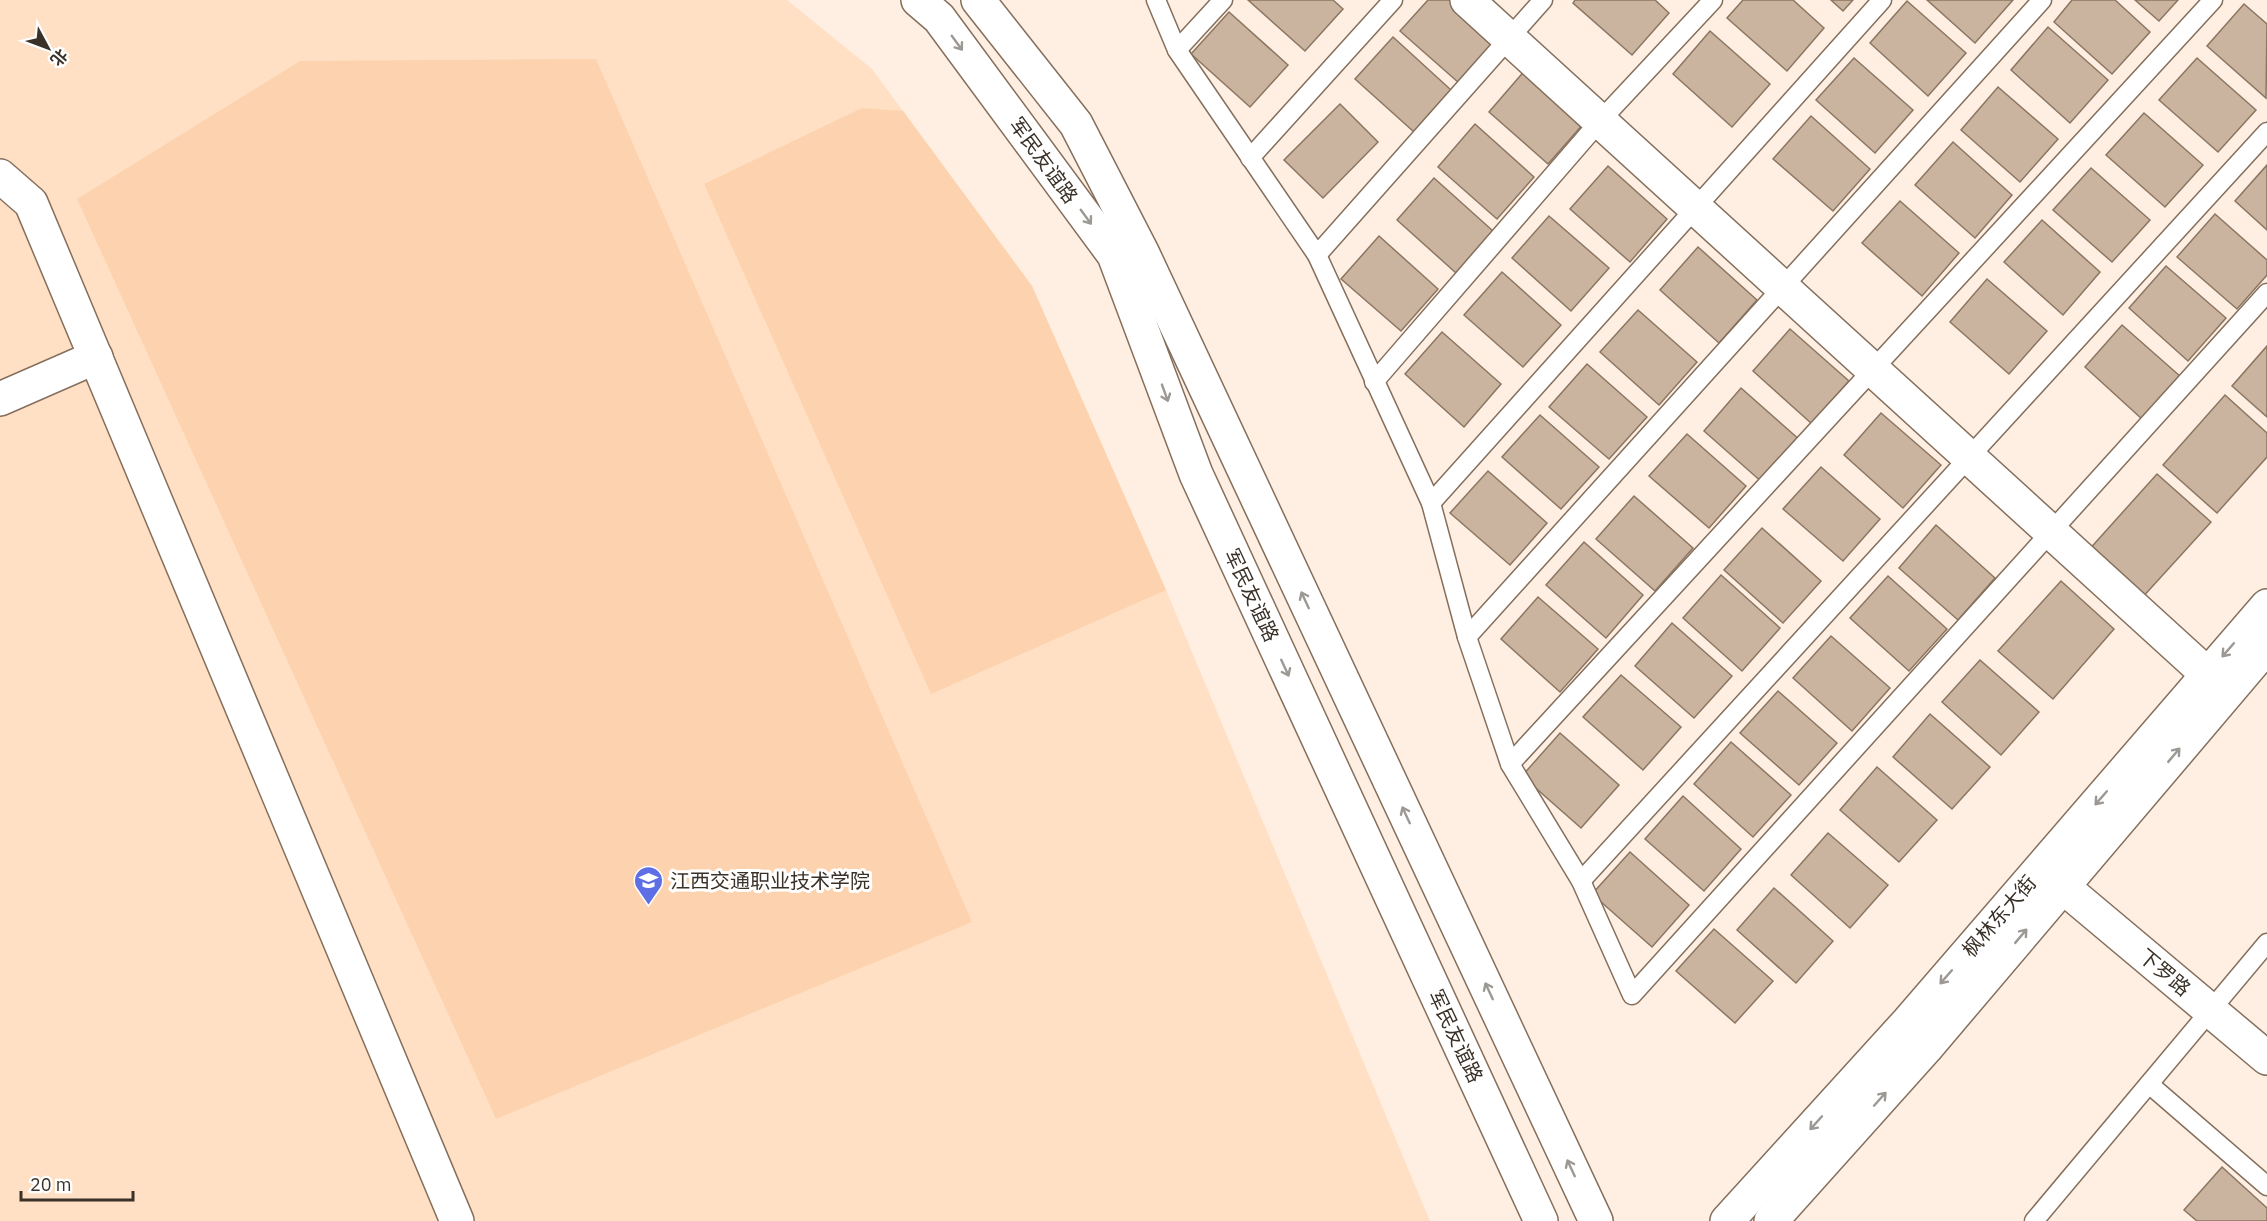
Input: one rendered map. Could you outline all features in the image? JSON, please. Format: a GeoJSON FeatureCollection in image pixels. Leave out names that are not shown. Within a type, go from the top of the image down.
{"type":"FeatureCollection","features":[{"type":"Feature","properties":{"kind":"street","name":"军民友谊路"},"geometry":{"type":"LineString","coordinates":[[918,0],[939,18],[1114,255],[1196,474],[1541,1221]]}},
{"type":"Feature","properties":{"kind":"street","name":"军民友谊路"},"geometry":{"type":"LineString","coordinates":[[978,0],[1076,124],[1143,252],[1596,1221]]}},
{"type":"Feature","properties":{"kind":"street"},"geometry":{"type":"LineString","coordinates":[[1467,0],[2207,674]]}},
{"type":"Feature","properties":{"kind":"street"},"geometry":{"type":"LineString","coordinates":[[0,176],[31,203],[458,1221]]}},
{"type":"Feature","properties":{"kind":"street"},"geometry":{"type":"LineString","coordinates":[[0,399],[96,357]]}},
{"type":"Feature","properties":{"kind":"street","name":"枫林东大街"},"geometry":{"type":"LineString","coordinates":[[1727,1221],[1908,1022],[2267,606]]}},
{"type":"Feature","properties":{"kind":"street","name":"枫林东大街"},"geometry":{"type":"LineString","coordinates":[[1771,1221],[1926,1048],[2267,646]]}},
{"type":"Feature","properties":{"kind":"street","name":"下罗路"},"geometry":{"type":"LineString","coordinates":[[2062,886],[2267,1058]]}},
{"type":"Feature","properties":{"kind":"lane"},"geometry":{"type":"LineString","coordinates":[[1156,0],[1177,50],[1317,255],[1431,503],[1467,637],[1510,764],[1581,880],[1632,994],[2267,293]]}},
{"type":"Feature","properties":{"kind":"lane"},"geometry":{"type":"LineString","coordinates":[[1177,50],[1223,0]]}},
{"type":"Feature","properties":{"kind":"lane"},"geometry":{"type":"LineString","coordinates":[[1250,158],[1393,0]]}},
{"type":"Feature","properties":{"kind":"lane"},"geometry":{"type":"LineString","coordinates":[[1317,255],[1543,0]]}},
{"type":"Feature","properties":{"kind":"lane"},"geometry":{"type":"LineString","coordinates":[[1374,382],[1600,121],[1713,0]]}},
{"type":"Feature","properties":{"kind":"lane"},"geometry":{"type":"LineString","coordinates":[[1431,503],[1882,0]]}},
{"type":"Feature","properties":{"kind":"lane"},"geometry":{"type":"LineString","coordinates":[[1467,637],[2042,0]]}},
{"type":"Feature","properties":{"kind":"lane"},"geometry":{"type":"LineString","coordinates":[[1510,764],[2213,0]]}},
{"type":"Feature","properties":{"kind":"lane"},"geometry":{"type":"LineString","coordinates":[[1581,880],[2267,132]]}},
{"type":"Feature","properties":{"kind":"lane"},"geometry":{"type":"LineString","coordinates":[[2034,1221],[2267,943]]}},
{"type":"Feature","properties":{"kind":"lane"},"geometry":{"type":"LineString","coordinates":[[2149,1084],[2267,1186]]}},
{"type":"Feature","properties":{"kind":"shaded area","name":"江西交通职业技术学院"},"geometry":{"type":"Polygon","coordinates":[[[0,0],[787,0],[872,69],[1032,286],[1166,590],[1430,1221],[0,1221],[0,0]]]}},
{"type":"Feature","properties":{"kind":"shaded area"},"geometry":{"type":"Polygon","coordinates":[[[596,59],[972,922],[496,1119],[77,199],[300,61],[596,59]]]}},
{"type":"Feature","properties":{"kind":"shaded area"},"geometry":{"type":"Polygon","coordinates":[[[862,108],[903,111],[1032,286],[1166,590],[931,694],[704,184],[862,108]]]}},
{"type":"Feature","properties":{"kind":"building"},"geometry":{"type":"Polygon","coordinates":[[[1248,0],[1333,0],[1343,9],[1305,51],[1248,0]]]}},
{"type":"Feature","properties":{"kind":"building"},"geometry":{"type":"Polygon","coordinates":[[[1428,0],[1451,0],[1497,41],[1459,83],[1400,31],[1428,0]]]}},
{"type":"Feature","properties":{"kind":"building"},"geometry":{"type":"Polygon","coordinates":[[[1575,0],[1655,0],[1669,13],[1632,55],[1573,3],[1575,0]]]}},
{"type":"Feature","properties":{"kind":"building"},"geometry":{"type":"Polygon","coordinates":[[[1743,0],[1793,0],[1824,28],[1787,71],[1727,18],[1743,0]]]}},
{"type":"Feature","properties":{"kind":"building"},"geometry":{"type":"Polygon","coordinates":[[[1831,0],[1853,0],[1843,11],[1831,0]]]}},
{"type":"Feature","properties":{"kind":"building"},"geometry":{"type":"Polygon","coordinates":[[[1927,0],[2013,0],[1975,43],[1927,0]]]}},
{"type":"Feature","properties":{"kind":"building"},"geometry":{"type":"Polygon","coordinates":[[[2072,0],[2115,0],[2150,32],[2112,74],[2054,22],[2072,0]]]}},
{"type":"Feature","properties":{"kind":"building"},"geometry":{"type":"Polygon","coordinates":[[[2135,0],[2178,0],[2159,21],[2135,0]]]}},
{"type":"Feature","properties":{"kind":"building"},"geometry":{"type":"Polygon","coordinates":[[[1907,1],[1966,53],[1928,96],[1870,43],[1907,1]]]}},
{"type":"Feature","properties":{"kind":"building"},"geometry":{"type":"Polygon","coordinates":[[[2244,4],[2267,24],[2266,98],[2207,46],[2244,4]]]}},
{"type":"Feature","properties":{"kind":"building"},"geometry":{"type":"Polygon","coordinates":[[[1229,12],[1288,65],[1250,107],[1191,54],[1229,12]]]}},
{"type":"Feature","properties":{"kind":"building"},"geometry":{"type":"Polygon","coordinates":[[[2048,27],[2108,80],[2070,123],[2011,70],[2048,27]]]}},
{"type":"Feature","properties":{"kind":"building"},"geometry":{"type":"Polygon","coordinates":[[[1710,31],[1770,84],[1732,127],[1673,74],[1710,31]]]}},
{"type":"Feature","properties":{"kind":"building"},"geometry":{"type":"Polygon","coordinates":[[[1393,37],[1451,90],[1414,132],[1355,79],[1393,37]]]}},
{"type":"Feature","properties":{"kind":"building"},"geometry":{"type":"Polygon","coordinates":[[[1854,58],[1913,110],[1875,153],[1816,100],[1854,58]]]}},
{"type":"Feature","properties":{"kind":"building"},"geometry":{"type":"Polygon","coordinates":[[[2197,58],[2256,110],[2218,152],[2159,100],[2197,58]]]}},
{"type":"Feature","properties":{"kind":"building"},"geometry":{"type":"Polygon","coordinates":[[[1526,69],[1585,122],[1548,164],[1489,112],[1526,69]]]}},
{"type":"Feature","properties":{"kind":"building"},"geometry":{"type":"Polygon","coordinates":[[[1998,87],[2058,139],[2020,182],[1961,130],[1998,87]]]}},
{"type":"Feature","properties":{"kind":"building"},"geometry":{"type":"Polygon","coordinates":[[[1340,104],[1378,142],[1323,198],[1284,160],[1340,104]]]}},
{"type":"Feature","properties":{"kind":"building"},"geometry":{"type":"Polygon","coordinates":[[[2144,113],[2203,165],[2165,207],[2106,155],[2144,113]]]}},
{"type":"Feature","properties":{"kind":"building"},"geometry":{"type":"Polygon","coordinates":[[[1811,116],[1870,169],[1833,211],[1773,159],[1811,116]]]}},
{"type":"Feature","properties":{"kind":"building"},"geometry":{"type":"Polygon","coordinates":[[[1475,124],[1534,177],[1497,219],[1438,167],[1475,124]]]}},
{"type":"Feature","properties":{"kind":"building"},"geometry":{"type":"Polygon","coordinates":[[[1953,142],[2012,195],[1975,238],[1915,185],[1953,142]]]}},
{"type":"Feature","properties":{"kind":"building"},"geometry":{"type":"Polygon","coordinates":[[[2267,165],[2267,230],[2235,201],[2267,165]]]}},
{"type":"Feature","properties":{"kind":"building"},"geometry":{"type":"Polygon","coordinates":[[[1608,166],[1667,219],[1630,262],[1570,209],[1608,166]]]}},
{"type":"Feature","properties":{"kind":"building"},"geometry":{"type":"Polygon","coordinates":[[[2091,168],[2150,220],[2112,262],[2053,210],[2091,168]]]}},
{"type":"Feature","properties":{"kind":"building"},"geometry":{"type":"Polygon","coordinates":[[[1434,178],[1493,231],[1456,273],[1397,220],[1434,178]]]}},
{"type":"Feature","properties":{"kind":"building"},"geometry":{"type":"Polygon","coordinates":[[[1900,201],[1959,253],[1922,296],[1862,243],[1900,201]]]}},
{"type":"Feature","properties":{"kind":"building"},"geometry":{"type":"Polygon","coordinates":[[[2215,214],[2267,260],[2267,275],[2237,309],[2177,257],[2215,214]]]}},
{"type":"Feature","properties":{"kind":"building"},"geometry":{"type":"Polygon","coordinates":[[[1549,216],[1609,268],[1571,311],[1512,258],[1549,216]]]}},
{"type":"Feature","properties":{"kind":"building"},"geometry":{"type":"Polygon","coordinates":[[[2042,220],[2100,272],[2063,315],[2004,262],[2042,220]]]}},
{"type":"Feature","properties":{"kind":"building"},"geometry":{"type":"Polygon","coordinates":[[[1379,236],[1438,289],[1401,331],[1341,279],[1379,236]]]}},
{"type":"Feature","properties":{"kind":"building"},"geometry":{"type":"Polygon","coordinates":[[[1698,247],[1757,300],[1719,343],[1660,290],[1698,247]]]}},
{"type":"Feature","properties":{"kind":"building"},"geometry":{"type":"Polygon","coordinates":[[[2166,266],[2226,318],[2188,361],[2129,308],[2166,266]]]}},
{"type":"Feature","properties":{"kind":"building"},"geometry":{"type":"Polygon","coordinates":[[[1502,272],[1561,325],[1523,367],[1464,315],[1502,272]]]}},
{"type":"Feature","properties":{"kind":"building"},"geometry":{"type":"Polygon","coordinates":[[[1987,279],[2047,331],[2009,374],[1950,322],[1987,279]]]}},
{"type":"Feature","properties":{"kind":"building"},"geometry":{"type":"Polygon","coordinates":[[[1638,310],[1697,362],[1659,405],[1600,352],[1638,310]]]}},
{"type":"Feature","properties":{"kind":"building"},"geometry":{"type":"Polygon","coordinates":[[[2122,325],[2181,377],[2143,420],[2085,367],[2122,325]]]}},
{"type":"Feature","properties":{"kind":"building"},"geometry":{"type":"Polygon","coordinates":[[[1790,329],[1849,381],[1812,424],[1753,371],[1790,329]]]}},
{"type":"Feature","properties":{"kind":"building"},"geometry":{"type":"Polygon","coordinates":[[[1442,332],[1501,384],[1464,427],[1405,374],[1442,332]]]}},
{"type":"Feature","properties":{"kind":"building"},"geometry":{"type":"Polygon","coordinates":[[[2267,346],[2267,417],[2232,386],[2267,346]]]}},
{"type":"Feature","properties":{"kind":"building"},"geometry":{"type":"Polygon","coordinates":[[[1587,364],[1647,417],[1609,459],[1549,407],[1587,364]]]}},
{"type":"Feature","properties":{"kind":"building"},"geometry":{"type":"Polygon","coordinates":[[[1741,388],[1801,441],[1763,483],[1704,431],[1741,388]]]}},
{"type":"Feature","properties":{"kind":"building"},"geometry":{"type":"Polygon","coordinates":[[[2225,395],[2267,433],[2267,457],[2217,513],[2163,465],[2225,395]]]}},
{"type":"Feature","properties":{"kind":"building"},"geometry":{"type":"Polygon","coordinates":[[[1881,413],[1941,465],[1903,508],[1844,455],[1881,413]]]}},
{"type":"Feature","properties":{"kind":"building"},"geometry":{"type":"Polygon","coordinates":[[[1540,415],[1599,467],[1561,509],[1502,457],[1540,415]]]}},
{"type":"Feature","properties":{"kind":"building"},"geometry":{"type":"Polygon","coordinates":[[[1687,434],[1746,486],[1709,528],[1649,476],[1687,434]]]}},
{"type":"Feature","properties":{"kind":"building"},"geometry":{"type":"Polygon","coordinates":[[[1821,467],[1880,519],[1843,561],[1783,509],[1821,467]]]}},
{"type":"Feature","properties":{"kind":"building"},"geometry":{"type":"Polygon","coordinates":[[[1488,471],[1547,523],[1510,565],[1450,513],[1488,471]]]}},
{"type":"Feature","properties":{"kind":"building"},"geometry":{"type":"Polygon","coordinates":[[[2157,474],[2211,522],[2141,599],[2087,552],[2157,474]]]}},
{"type":"Feature","properties":{"kind":"building"},"geometry":{"type":"Polygon","coordinates":[[[1634,496],[1693,548],[1655,591],[1596,539],[1634,496]]]}},
{"type":"Feature","properties":{"kind":"building"},"geometry":{"type":"Polygon","coordinates":[[[1936,525],[1995,578],[1958,620],[1899,568],[1936,525]]]}},
{"type":"Feature","properties":{"kind":"building"},"geometry":{"type":"Polygon","coordinates":[[[1762,528],[1821,581],[1783,623],[1724,570],[1762,528]]]}},
{"type":"Feature","properties":{"kind":"building"},"geometry":{"type":"Polygon","coordinates":[[[1584,542],[1643,595],[1606,638],[1546,585],[1584,542]]]}},
{"type":"Feature","properties":{"kind":"building"},"geometry":{"type":"Polygon","coordinates":[[[1721,575],[1780,628],[1742,671],[1683,618],[1721,575]]]}},
{"type":"Feature","properties":{"kind":"building"},"geometry":{"type":"Polygon","coordinates":[[[1888,576],[1947,629],[1909,671],[1850,618],[1888,576]]]}},
{"type":"Feature","properties":{"kind":"building"},"geometry":{"type":"Polygon","coordinates":[[[2061,581],[2114,629],[2053,699],[1998,651],[2061,581]]]}},
{"type":"Feature","properties":{"kind":"building"},"geometry":{"type":"Polygon","coordinates":[[[1538,597],[1598,649],[1560,692],[1501,639],[1538,597]]]}},
{"type":"Feature","properties":{"kind":"building"},"geometry":{"type":"Polygon","coordinates":[[[1672,623],[1732,676],[1694,718],[1635,666],[1672,623]]]}},
{"type":"Feature","properties":{"kind":"building"},"geometry":{"type":"Polygon","coordinates":[[[1831,636],[1890,688],[1852,731],[1793,678],[1831,636]]]}},
{"type":"Feature","properties":{"kind":"building"},"geometry":{"type":"Polygon","coordinates":[[[1980,660],[2039,712],[2001,755],[1942,702],[1980,660]]]}},
{"type":"Feature","properties":{"kind":"building"},"geometry":{"type":"Polygon","coordinates":[[[1621,675],[1681,727],[1643,770],[1583,717],[1621,675]]]}},
{"type":"Feature","properties":{"kind":"building"},"geometry":{"type":"Polygon","coordinates":[[[1778,691],[1837,743],[1799,785],[1740,733],[1778,691]]]}},
{"type":"Feature","properties":{"kind":"building"},"geometry":{"type":"Polygon","coordinates":[[[1930,714],[1990,767],[1952,809],[1893,757],[1930,714]]]}},
{"type":"Feature","properties":{"kind":"building"},"geometry":{"type":"Polygon","coordinates":[[[1560,733],[1619,785],[1581,828],[1522,776],[1560,733]]]}},
{"type":"Feature","properties":{"kind":"building"},"geometry":{"type":"Polygon","coordinates":[[[1731,742],[1791,795],[1753,837],[1694,784],[1731,742]]]}},
{"type":"Feature","properties":{"kind":"building"},"geometry":{"type":"Polygon","coordinates":[[[1877,767],[1937,820],[1899,862],[1840,810],[1877,767]]]}},
{"type":"Feature","properties":{"kind":"building"},"geometry":{"type":"Polygon","coordinates":[[[1683,796],[1741,849],[1704,891],[1645,839],[1683,796]]]}},
{"type":"Feature","properties":{"kind":"building"},"geometry":{"type":"Polygon","coordinates":[[[1828,833],[1888,885],[1850,928],[1791,875],[1828,833]]]}},
{"type":"Feature","properties":{"kind":"building"},"geometry":{"type":"Polygon","coordinates":[[[1630,852],[1689,905],[1652,947],[1592,894],[1630,852]]]}},
{"type":"Feature","properties":{"kind":"building"},"geometry":{"type":"Polygon","coordinates":[[[1774,888],[1833,941],[1796,983],[1737,930],[1774,888]]]}},
{"type":"Feature","properties":{"kind":"building"},"geometry":{"type":"Polygon","coordinates":[[[1714,929],[1773,981],[1735,1023],[1676,971],[1714,929]]]}},
{"type":"Feature","properties":{"kind":"building"},"geometry":{"type":"Polygon","coordinates":[[[2222,1167],[2267,1208],[2267,1221],[2197,1221],[2184,1210],[2222,1167]]]}},
{"type":"Feature","properties":{"kind":"place","name":"江西交通职业技术学院"},"geometry":{"type":"Point","coordinates":[649,906]}}]}
